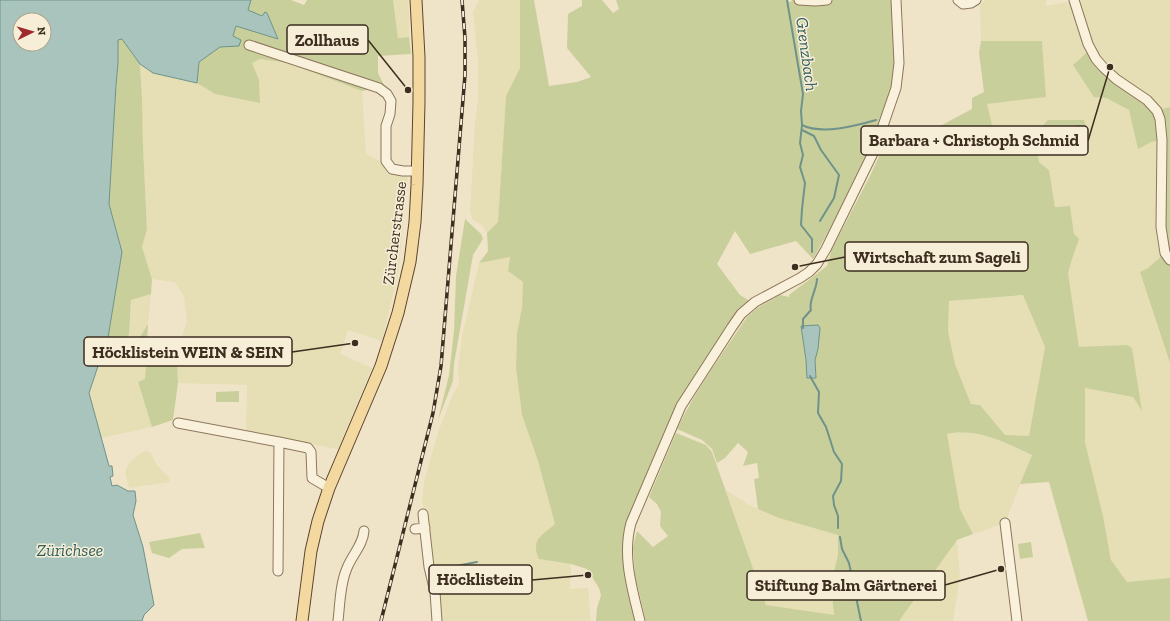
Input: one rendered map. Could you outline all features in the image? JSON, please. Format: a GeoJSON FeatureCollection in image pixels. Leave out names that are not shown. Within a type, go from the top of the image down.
{"type":"FeatureCollection","features":[{"type":"Feature","properties":{"kind":"main road","name":"Zürcherstrasse"},"geometry":{"type":"LineString","coordinates":[[302,621],[311,550],[329,488],[381,366],[398,313],[410,262],[415,222],[417,171],[419,57],[416,0]]}},
{"type":"Feature","properties":{"kind":"street"},"geometry":{"type":"LineString","coordinates":[[799,0],[827,0]]}},
{"type":"Feature","properties":{"kind":"street"},"geometry":{"type":"LineString","coordinates":[[640,621],[626,556],[631,523],[680,406],[732,327],[746,308],[762,297],[809,272],[826,249],[875,149],[890,110],[898,76],[896,0]]}},
{"type":"Feature","properties":{"kind":"street"},"geometry":{"type":"LineString","coordinates":[[958,0],[963,4],[971,3],[976,0]]}},
{"type":"Feature","properties":{"kind":"street"},"geometry":{"type":"LineString","coordinates":[[1074,0],[1088,44],[1096,59],[1111,74],[1147,100],[1160,119],[1162,140],[1161,227],[1165,253],[1170,260]]}},
{"type":"Feature","properties":{"kind":"street"},"geometry":{"type":"LineString","coordinates":[[248,45],[379,88],[387,94],[391,101],[390,114],[386,126],[386,161],[392,169],[417,171]]}},
{"type":"Feature","properties":{"kind":"street"},"geometry":{"type":"LineString","coordinates":[[178,423],[308,448],[311,452],[312,478],[329,488]]}},
{"type":"Feature","properties":{"kind":"street"},"geometry":{"type":"LineString","coordinates":[[278,571],[279,442]]}},
{"type":"Feature","properties":{"kind":"street"},"geometry":{"type":"LineString","coordinates":[[423,514],[426,528],[429,567],[435,592],[437,621]]}},
{"type":"Feature","properties":{"kind":"street"},"geometry":{"type":"LineString","coordinates":[[1005,523],[1017,621]]}},
{"type":"Feature","properties":{"kind":"street"},"geometry":{"type":"LineString","coordinates":[[415,529],[426,528]]}},
{"type":"Feature","properties":{"kind":"street"},"geometry":{"type":"LineString","coordinates":[[338,621],[346,568],[363,538],[364,531]]}},
{"type":"Feature","properties":{"kind":"shaded area"},"geometry":{"type":"Polygon","coordinates":[[[393,0],[408,0],[409,37],[398,38],[393,0]]]}},
{"type":"Feature","properties":{"kind":"shaded area"},"geometry":{"type":"Polygon","coordinates":[[[479,0],[520,0],[520,68],[506,96],[498,222],[487,233],[483,226],[473,220],[470,212],[475,123],[478,99],[478,62],[473,12],[479,0]]]}},
{"type":"Feature","properties":{"kind":"shaded area"},"geometry":{"type":"Polygon","coordinates":[[[985,0],[1046,0],[1046,6],[1074,0],[1170,0],[1170,107],[1157,111],[1087,51],[1075,62],[1106,98],[1129,110],[1138,148],[1151,142],[1162,140],[1165,253],[1148,268],[1140,272],[1170,363],[1170,578],[1127,582],[1111,560],[1103,516],[1085,442],[1085,388],[1133,397],[1141,410],[1132,348],[1079,347],[1068,273],[1072,259],[1074,234],[1070,206],[1055,207],[1049,170],[1039,162],[1037,143],[1066,140],[1084,120],[1049,120],[1040,129],[995,138],[986,104],[1046,97],[1042,41],[981,41],[980,5],[985,0]]]}},
{"type":"Feature","properties":{"kind":"shaded area"},"geometry":{"type":"Polygon","coordinates":[[[260,59],[288,63],[362,91],[366,154],[382,162],[387,173],[408,176],[398,275],[382,341],[348,330],[340,354],[372,368],[338,449],[246,433],[247,385],[178,383],[176,342],[181,340],[187,321],[184,296],[175,282],[152,279],[142,247],[147,228],[140,64],[153,73],[197,83],[215,94],[260,103],[259,80],[251,63],[260,59]]]}},
{"type":"Feature","properties":{"kind":"shaded area"},"geometry":{"type":"Polygon","coordinates":[[[510,257],[508,271],[523,282],[522,307],[517,334],[516,368],[522,415],[538,461],[555,524],[539,537],[539,559],[571,564],[570,589],[588,588],[591,621],[440,621],[427,521],[422,500],[424,482],[438,432],[454,392],[459,384],[458,367],[462,337],[479,263],[510,257]]]}},
{"type":"Feature","properties":{"kind":"shaded area"},"geometry":{"type":"Polygon","coordinates":[[[151,294],[148,324],[130,353],[147,354],[145,379],[138,383],[152,427],[101,438],[89,393],[98,366],[105,356],[129,335],[131,299],[151,294]]]}},
{"type":"Feature","properties":{"kind":"shaded area"},"geometry":{"type":"Polygon","coordinates":[[[1023,295],[1045,347],[1029,436],[1005,435],[980,405],[971,404],[955,364],[948,331],[949,301],[1023,295]]]}},
{"type":"Feature","properties":{"kind":"shaded area"},"geometry":{"type":"Polygon","coordinates":[[[965,432],[993,437],[1032,455],[1005,523],[973,534],[960,509],[947,434],[965,432]]]}},
{"type":"Feature","properties":{"kind":"shaded area"},"geometry":{"type":"Polygon","coordinates":[[[145,451],[150,452],[157,465],[169,478],[170,482],[129,488],[125,472],[129,463],[145,451]]]}},
{"type":"Feature","properties":{"kind":"shaded area"},"geometry":{"type":"Polygon","coordinates":[[[726,490],[749,505],[779,518],[838,535],[838,554],[831,585],[834,616],[766,605],[726,490]]]}},
{"type":"Feature","properties":{"kind":"shaded area"},"geometry":{"type":"Polygon","coordinates":[[[957,539],[960,577],[953,621],[899,621],[957,539]]]}},
{"type":"Feature","properties":{"kind":"green space"},"geometry":{"type":"Polygon","coordinates":[[[251,0],[291,0],[304,5],[307,0],[393,0],[398,38],[409,37],[411,54],[378,56],[378,73],[385,87],[362,91],[288,63],[260,59],[252,63],[259,80],[260,103],[215,94],[197,83],[199,62],[233,36],[236,26],[278,39],[267,13],[262,16],[247,10],[251,0]]]}},
{"type":"Feature","properties":{"kind":"green space"},"geometry":{"type":"Polygon","coordinates":[[[520,0],[534,0],[549,86],[577,82],[591,77],[567,48],[568,14],[582,6],[582,0],[602,0],[613,13],[619,9],[616,0],[785,0],[791,2],[792,0],[896,0],[899,63],[890,110],[841,209],[813,259],[796,241],[750,254],[735,231],[717,264],[740,295],[750,301],[706,362],[626,530],[636,621],[596,621],[597,608],[601,595],[599,588],[587,569],[571,564],[539,559],[536,547],[537,542],[542,535],[555,524],[538,461],[522,415],[516,368],[517,334],[522,307],[523,282],[508,271],[510,257],[479,263],[488,251],[487,233],[498,222],[506,96],[520,68],[520,0]]]}},
{"type":"Feature","properties":{"kind":"green space"},"geometry":{"type":"Polygon","coordinates":[[[122,39],[140,64],[147,229],[142,247],[152,279],[151,294],[131,300],[129,335],[105,356],[122,252],[109,204],[118,63],[118,40],[122,39]]]}},
{"type":"Feature","properties":{"kind":"green space"},"geometry":{"type":"Polygon","coordinates":[[[981,41],[1042,41],[1046,97],[987,104],[995,138],[1040,129],[1048,120],[1084,120],[1086,127],[1082,135],[1075,138],[1037,144],[1039,162],[1049,170],[1055,207],[1070,206],[1074,234],[1079,239],[1068,273],[1079,347],[1127,345],[1132,348],[1142,411],[1133,397],[1085,388],[1085,442],[1103,516],[1111,560],[1127,582],[1170,578],[1170,621],[1088,621],[1049,482],[1020,484],[1032,455],[991,437],[969,433],[958,433],[947,434],[960,509],[973,534],[957,540],[899,621],[646,621],[635,576],[633,547],[637,531],[653,547],[668,536],[660,526],[661,512],[657,504],[649,497],[676,433],[706,445],[712,452],[766,605],[834,615],[831,585],[838,554],[838,535],[779,518],[758,509],[754,479],[759,478],[757,463],[743,466],[748,452],[738,443],[725,458],[717,463],[712,449],[702,440],[677,429],[701,385],[747,317],[757,308],[780,295],[789,297],[789,295],[827,266],[832,249],[870,176],[885,143],[889,130],[902,142],[906,138],[928,139],[940,126],[972,109],[972,98],[984,92],[979,53],[981,41]],[[1023,295],[949,301],[948,331],[955,364],[971,404],[980,405],[1005,435],[1029,436],[1045,347],[1023,295]]]}},
{"type":"Feature","properties":{"kind":"green space"},"geometry":{"type":"Polygon","coordinates":[[[1090,49],[1156,111],[1170,107],[1170,363],[1140,272],[1148,268],[1165,253],[1161,140],[1151,142],[1138,149],[1129,110],[1106,98],[1094,97],[1073,65],[1090,49]]]}},
{"type":"Feature","properties":{"kind":"green space"},"geometry":{"type":"Polygon","coordinates":[[[465,219],[481,234],[483,239],[473,255],[454,364],[453,381],[438,420],[449,375],[454,331],[456,276],[465,219]]]}},
{"type":"Feature","properties":{"kind":"green space"},"geometry":{"type":"Polygon","coordinates":[[[148,324],[147,343],[176,342],[178,383],[173,420],[152,427],[138,382],[145,379],[147,354],[130,353],[148,324]]]}},
{"type":"Feature","properties":{"kind":"green space"},"geometry":{"type":"Polygon","coordinates":[[[239,391],[239,402],[216,402],[216,392],[239,391]]]}},
{"type":"Feature","properties":{"kind":"green space"},"geometry":{"type":"Polygon","coordinates":[[[200,533],[205,548],[182,549],[169,558],[152,553],[149,542],[200,533]]]}},
{"type":"Feature","properties":{"kind":"green space"},"geometry":{"type":"Polygon","coordinates":[[[1031,542],[1033,557],[1020,559],[1018,544],[1031,542]]]}},
{"type":"Feature","properties":{"kind":"water","name":"Zürichsee"},"geometry":{"type":"Polygon","coordinates":[[[0,0],[251,0],[248,10],[262,16],[265,12],[267,13],[278,39],[236,26],[233,36],[241,40],[239,46],[220,47],[199,62],[197,83],[153,73],[140,64],[122,39],[118,40],[118,63],[109,204],[122,252],[105,356],[98,366],[89,393],[109,466],[112,466],[113,476],[110,477],[112,486],[117,485],[128,491],[135,491],[136,501],[133,515],[143,547],[154,605],[144,615],[142,621],[0,621],[0,0]]]}},
{"type":"Feature","properties":{"kind":"water"},"geometry":{"type":"Polygon","coordinates":[[[818,325],[820,328],[818,349],[815,360],[816,378],[807,378],[801,326],[818,325]]]}},
{"type":"Feature","properties":{"kind":"waterway","name":"Grenzbach"},"geometry":{"type":"LineString","coordinates":[[787,0],[803,94],[801,111],[802,125],[810,128],[829,129],[849,127],[876,120]]}},
{"type":"Feature","properties":{"kind":"waterway"},"geometry":{"type":"LineString","coordinates":[[802,125],[800,143],[803,155],[800,167],[805,183],[801,225],[812,239],[812,252]]}},
{"type":"Feature","properties":{"kind":"waterway"},"geometry":{"type":"LineString","coordinates":[[996,140],[1021,136],[1058,134],[1072,130],[1079,126]]}},
{"type":"Feature","properties":{"kind":"waterway"},"geometry":{"type":"LineString","coordinates":[[889,129],[898,140]]}},
{"type":"Feature","properties":{"kind":"waterway"},"geometry":{"type":"LineString","coordinates":[[802,130],[814,136],[821,150],[839,175],[834,198],[820,221]]}},
{"type":"Feature","properties":{"kind":"waterway"},"geometry":{"type":"LineString","coordinates":[[977,145],[985,141],[992,141]]}},
{"type":"Feature","properties":{"kind":"waterway"},"geometry":{"type":"LineString","coordinates":[[913,142],[918,142]]}},
{"type":"Feature","properties":{"kind":"waterway"},"geometry":{"type":"LineString","coordinates":[[930,142],[943,153],[954,149],[962,151],[970,147]]}},
{"type":"Feature","properties":{"kind":"waterway"},"geometry":{"type":"LineString","coordinates":[[803,328],[803,319],[811,310],[810,307],[817,279]]}},
{"type":"Feature","properties":{"kind":"waterway"},"geometry":{"type":"LineString","coordinates":[[810,376],[819,392],[818,413],[826,427],[834,452],[842,464],[841,481],[833,496],[834,505],[838,516],[838,528]]}},
{"type":"Feature","properties":{"kind":"waterway"},"geometry":{"type":"LineString","coordinates":[[840,537],[842,549],[849,563],[861,621]]}},
{"type":"Feature","properties":{"kind":"waterway"},"geometry":{"type":"LineString","coordinates":[[440,569],[477,562]]}},
{"type":"Feature","properties":{"kind":"railway"},"geometry":{"type":"LineString","coordinates":[[381,621],[433,413],[441,366],[465,75],[465,38],[462,0]]}},
{"type":"Feature","properties":{"kind":"place","name":"Barbara + Christoph Schmid"},"geometry":{"type":"Point","coordinates":[1110,67]}},
{"type":"Feature","properties":{"kind":"place","name":"Zollhaus"},"geometry":{"type":"Point","coordinates":[408,90]}},
{"type":"Feature","properties":{"kind":"place","name":"Wirtschaft zum Sageli"},"geometry":{"type":"Point","coordinates":[795,267]}},
{"type":"Feature","properties":{"kind":"place","name":"Höcklistein WEIN & SEIN"},"geometry":{"type":"Point","coordinates":[355,343]}},
{"type":"Feature","properties":{"kind":"place","name":"Stiftung Balm Gärtnerei"},"geometry":{"type":"Point","coordinates":[1001,569]}},
{"type":"Feature","properties":{"kind":"place","name":"Höcklistein"},"geometry":{"type":"Point","coordinates":[588,575]}}]}
